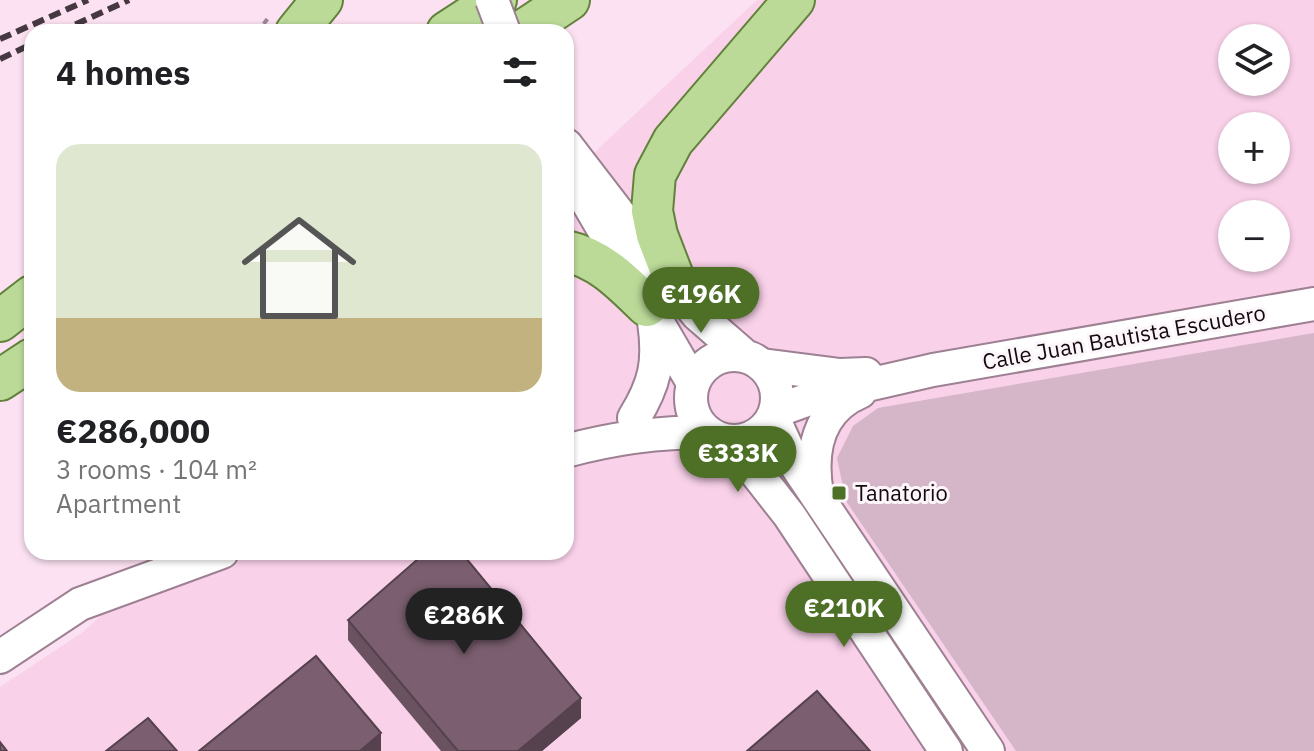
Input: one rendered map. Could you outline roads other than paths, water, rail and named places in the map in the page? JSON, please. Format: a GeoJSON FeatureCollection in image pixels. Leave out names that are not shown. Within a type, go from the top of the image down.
{"type":"FeatureCollection","features":[{"type":"Feature","properties":{"kind":"main road"},"geometry":{"type":"LineString","coordinates":[[302,24],[322,0]]}},
{"type":"Feature","properties":{"kind":"main road"},"geometry":{"type":"LineString","coordinates":[[459,24],[494,0]]}},
{"type":"Feature","properties":{"kind":"main road"},"geometry":{"type":"LineString","coordinates":[[533,24],[569,0]]}},
{"type":"Feature","properties":{"kind":"main road"},"geometry":{"type":"LineString","coordinates":[[659,305],[657,235],[652,211],[655,175],[673,141],[794,0]]}},
{"type":"Feature","properties":{"kind":"main road"},"geometry":{"type":"LineString","coordinates":[[574,254],[612,271],[659,305]]}},
{"type":"Feature","properties":{"kind":"main road"},"geometry":{"type":"LineString","coordinates":[[0,323],[24,303]]}},
{"type":"Feature","properties":{"kind":"main road"},"geometry":{"type":"LineString","coordinates":[[0,323],[24,309]]}},
{"type":"Feature","properties":{"kind":"main road"},"geometry":{"type":"LineString","coordinates":[[0,380],[24,364]]}},
{"type":"Feature","properties":{"kind":"main road"},"geometry":{"type":"LineString","coordinates":[[0,405],[24,394]]}},
{"type":"Feature","properties":{"kind":"street"},"geometry":{"type":"LineString","coordinates":[[494,0],[502,24]]}},
{"type":"Feature","properties":{"kind":"street"},"geometry":{"type":"LineString","coordinates":[[574,159],[659,305],[693,385],[692,407],[699,423],[719,437],[789,515],[946,751]]}},
{"type":"Feature","properties":{"kind":"street"},"geometry":{"type":"LineString","coordinates":[[574,175],[594,214],[659,305],[655,375],[634,418]]}},
{"type":"Feature","properties":{"kind":"street","name":"Calle Juan Bautista Escudero"},"geometry":{"type":"LineString","coordinates":[[774,414],[815,397],[933,370],[1314,304]]}},
{"type":"Feature","properties":{"kind":"street"},"geometry":{"type":"LineString","coordinates":[[574,449],[602,441],[668,432],[751,438],[760,433],[774,414],[778,398],[775,383],[754,360],[698,315],[659,305]]}},
{"type":"Feature","properties":{"kind":"street"},"geometry":{"type":"LineString","coordinates":[[602,441],[666,394],[693,385],[705,366],[714,360],[728,355],[754,360]]}},
{"type":"Feature","properties":{"kind":"street","name":"Calle Juan Bautista Escudero"},"geometry":{"type":"LineString","coordinates":[[754,360],[840,375],[933,370]]}},
{"type":"Feature","properties":{"kind":"street"},"geometry":{"type":"LineString","coordinates":[[817,497],[812,467],[815,445],[830,412],[849,397],[876,385]]}},
{"type":"Feature","properties":{"kind":"street"},"geometry":{"type":"LineString","coordinates":[[774,414],[787,451],[987,751]]}},
{"type":"Feature","properties":{"kind":"street"},"geometry":{"type":"LineString","coordinates":[[0,657],[80,604],[200,560]]}},
{"type":"Feature","properties":{"kind":"railway"},"geometry":{"type":"LineString","coordinates":[[34,24],[88,0]]}},
{"type":"Feature","properties":{"kind":"railway"},"geometry":{"type":"LineString","coordinates":[[76,24],[129,0]]}},
{"type":"Feature","properties":{"kind":"railway"},"geometry":{"type":"LineString","coordinates":[[0,39],[24,28]]}},
{"type":"Feature","properties":{"kind":"railway"},"geometry":{"type":"LineString","coordinates":[[0,59],[24,48]]}},
{"type":"Feature","properties":{"kind":"place","name":"Tanatorio"},"geometry":{"type":"Point","coordinates":[839,493]}}]}
